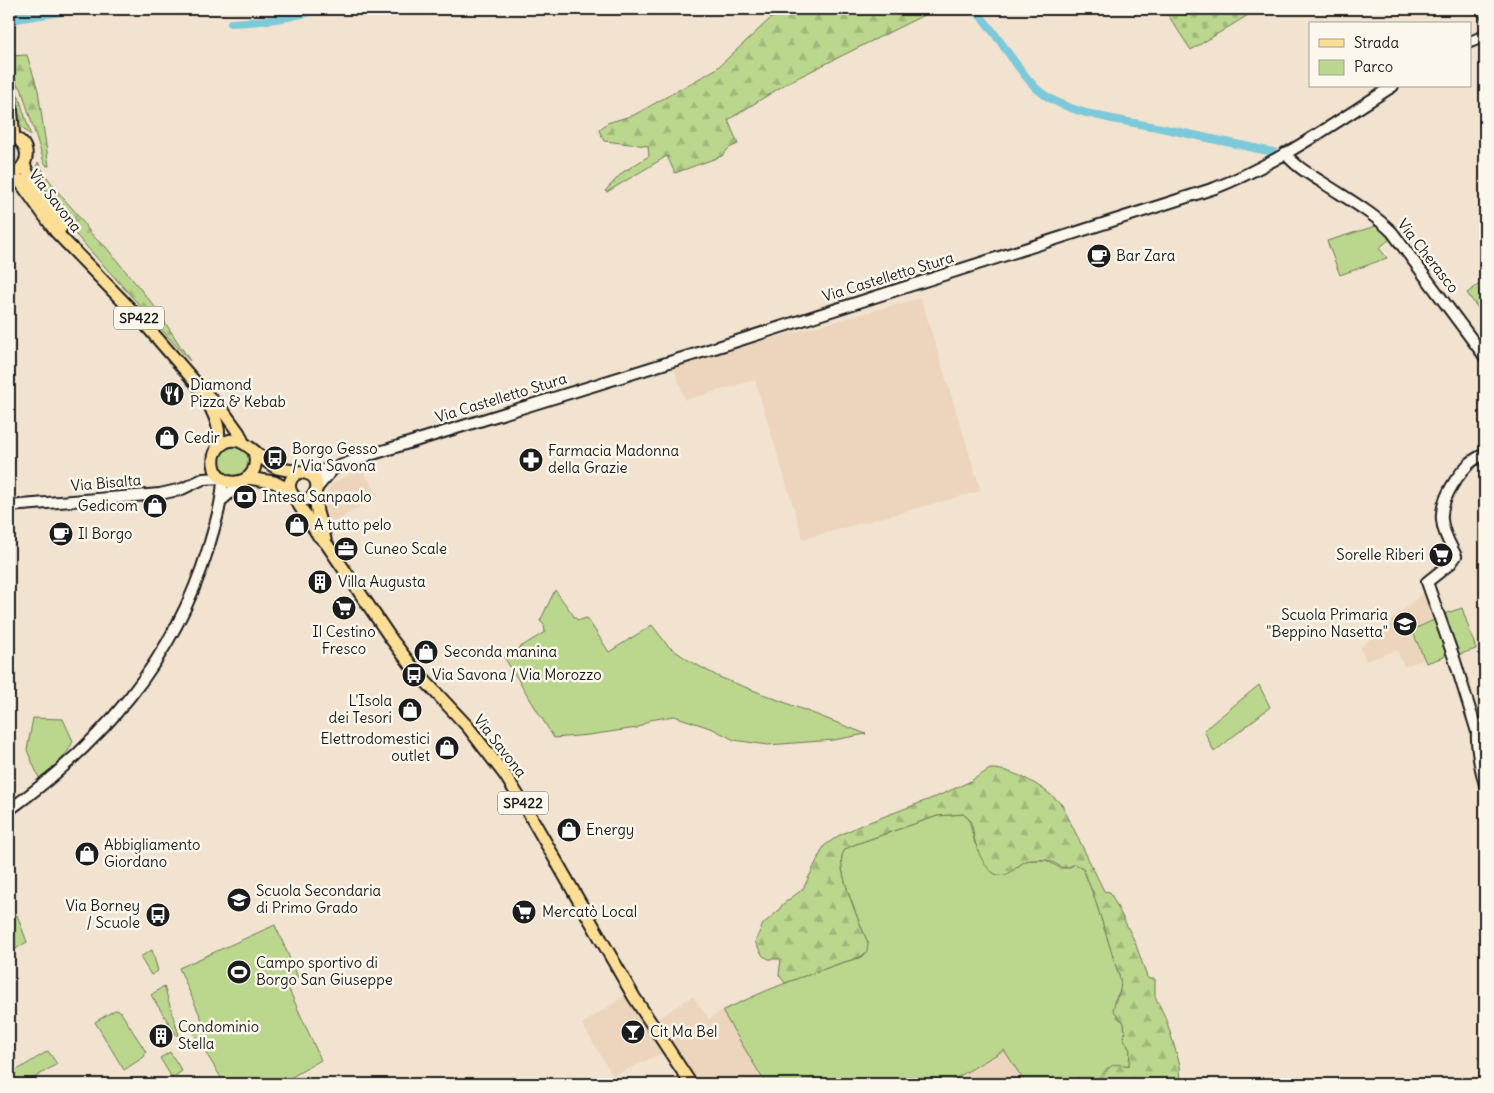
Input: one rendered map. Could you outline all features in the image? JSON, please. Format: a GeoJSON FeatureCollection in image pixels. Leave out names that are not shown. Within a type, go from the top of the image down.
{"type":"FeatureCollection","features":[{"type":"Feature","properties":{"kind":"main road"},"geometry":{"type":"LineString","coordinates":[[9,84],[11,138]]}},
{"type":"Feature","properties":{"kind":"main road","name":"Via Savona"},"geometry":{"type":"LineString","coordinates":[[11,138],[24,145],[27,152],[24,164],[30,179],[74,248]]}},
{"type":"Feature","properties":{"kind":"main road"},"geometry":{"type":"LineString","coordinates":[[11,172],[24,164]]}},
{"type":"Feature","properties":{"kind":"main road","name":"Via Savona"},"geometry":{"type":"LineString","coordinates":[[11,172],[56,232],[74,248],[223,411],[239,433],[243,442]]}},
{"type":"Feature","properties":{"kind":"main road","name":"Via Savona"},"geometry":{"type":"LineString","coordinates":[[202,390],[219,428],[220,440],[215,456]]}},
{"type":"Feature","properties":{"kind":"main road"},"geometry":{"type":"LineString","coordinates":[[243,442],[231,440],[220,446],[215,456],[215,468],[223,479],[233,482],[245,480],[274,482],[303,500],[308,499],[316,491]]}},
{"type":"Feature","properties":{"kind":"main road","name":"SP422"},"geometry":{"type":"LineString","coordinates":[[243,442],[273,466],[303,473],[315,480],[316,491]]}},
{"type":"Feature","properties":{"kind":"main road"},"geometry":{"type":"LineString","coordinates":[[245,480],[256,464],[254,452]]}},
{"type":"Feature","properties":{"kind":"main road"},"geometry":{"type":"LineString","coordinates":[[292,494],[289,486],[291,478],[303,473]]}},
{"type":"Feature","properties":{"kind":"main road","name":"Via Savona"},"geometry":{"type":"LineString","coordinates":[[316,491],[317,512],[326,543]]}},
{"type":"Feature","properties":{"kind":"main road","name":"Via Savona"},"geometry":{"type":"LineString","coordinates":[[292,494],[318,535],[326,543],[392,640],[414,669],[468,728],[505,775],[528,810],[634,997],[691,1084]]}},
{"type":"Feature","properties":{"kind":"street"},"geometry":{"type":"LineString","coordinates":[[1472,41],[1485,36]]}},
{"type":"Feature","properties":{"kind":"street","name":"Via Castelletto Stura"},"geometry":{"type":"LineString","coordinates":[[303,473],[334,468],[370,455],[1194,196],[1244,177],[1390,88]]}},
{"type":"Feature","properties":{"kind":"street","name":"Via Cherasco"},"geometry":{"type":"LineString","coordinates":[[1285,153],[1305,171],[1376,217],[1388,228],[1485,357]]}},
{"type":"Feature","properties":{"kind":"street"},"geometry":{"type":"LineString","coordinates":[[1485,454],[1467,466],[1456,480],[1443,507],[1441,517],[1443,527],[1456,556],[1451,563],[1427,582],[1454,658],[1477,732],[1480,767],[1485,785]]}},
{"type":"Feature","properties":{"kind":"street"},"geometry":{"type":"LineString","coordinates":[[203,479],[215,456]]}},
{"type":"Feature","properties":{"kind":"street","name":"Via Castelletto Stura"},"geometry":{"type":"LineString","coordinates":[[316,491],[334,468]]}},
{"type":"Feature","properties":{"kind":"street","name":"Via Bisalta"},"geometry":{"type":"LineString","coordinates":[[9,506],[160,494],[182,490],[203,479],[223,479]]}},
{"type":"Feature","properties":{"kind":"street"},"geometry":{"type":"LineString","coordinates":[[9,810],[68,764],[96,737],[152,668],[174,630],[198,580],[222,499],[223,479]]}},
{"type":"Feature","properties":{"kind":"street"},"geometry":{"type":"LineString","coordinates":[[222,499],[245,480]]}},
{"type":"Feature","properties":{"kind":"shaded area"},"geometry":{"type":"Polygon","coordinates":[[[921,298],[981,491],[803,539],[755,380],[685,400],[673,366],[744,344],[744,346],[921,298]]]}},
{"type":"Feature","properties":{"kind":"shaded area"},"geometry":{"type":"Polygon","coordinates":[[[362,469],[379,496],[331,524],[324,499],[330,486],[336,481],[362,469]]]}},
{"type":"Feature","properties":{"kind":"shaded area","name":"Scuola Primaria \"Beppino Nasetta\""},"geometry":{"type":"Polygon","coordinates":[[[1424,592],[1436,619],[1412,630],[1424,659],[1404,667],[1397,650],[1366,661],[1360,648],[1424,592]]]}},
{"type":"Feature","properties":{"kind":"shaded area"},"geometry":{"type":"Polygon","coordinates":[[[626,995],[664,1054],[613,1076],[582,1024],[626,995]]]}},
{"type":"Feature","properties":{"kind":"shaded area"},"geometry":{"type":"Polygon","coordinates":[[[693,996],[709,1019],[722,1011],[766,1084],[699,1084],[657,1019],[693,996]]]}},
{"type":"Feature","properties":{"kind":"shaded area"},"geometry":{"type":"Polygon","coordinates":[[[1004,1049],[1026,1084],[946,1084],[1004,1049]]]}},
{"type":"Feature","properties":{"kind":"green space"},"geometry":{"type":"Polygon","coordinates":[[[794,9],[920,9],[924,15],[789,82],[728,120],[738,144],[729,148],[722,156],[675,173],[667,156],[607,192],[605,191],[623,172],[649,156],[648,146],[604,141],[599,130],[607,123],[634,115],[716,69],[771,18],[794,9]]]}},
{"type":"Feature","properties":{"kind":"green space"},"geometry":{"type":"Polygon","coordinates":[[[1164,9],[1258,9],[1191,50],[1164,9]]]}},
{"type":"Feature","properties":{"kind":"green space"},"geometry":{"type":"Polygon","coordinates":[[[27,55],[38,90],[49,166],[44,162],[21,88],[14,82],[10,56],[27,55]]]}},
{"type":"Feature","properties":{"kind":"green space"},"geometry":{"type":"Polygon","coordinates":[[[14,92],[19,97],[31,136],[19,124],[14,92]]]}},
{"type":"Feature","properties":{"kind":"green space"},"geometry":{"type":"Polygon","coordinates":[[[38,162],[45,174],[91,233],[105,246],[155,307],[190,361],[67,225],[35,171],[38,162]]]}},
{"type":"Feature","properties":{"kind":"green space"},"geometry":{"type":"Polygon","coordinates":[[[1376,226],[1390,239],[1379,248],[1387,258],[1340,275],[1327,241],[1376,226]]]}},
{"type":"Feature","properties":{"kind":"green space"},"geometry":{"type":"Polygon","coordinates":[[[1485,280],[1485,318],[1467,293],[1485,280]]]}},
{"type":"Feature","properties":{"kind":"green space"},"geometry":{"type":"Polygon","coordinates":[[[235,446],[246,450],[250,461],[246,472],[235,476],[224,472],[220,461],[224,450],[235,446]]]}},
{"type":"Feature","properties":{"kind":"green space"},"geometry":{"type":"Polygon","coordinates":[[[555,590],[576,619],[587,618],[609,652],[652,625],[668,646],[688,660],[719,677],[866,734],[834,740],[768,745],[734,740],[713,729],[674,716],[650,720],[637,728],[554,738],[504,657],[545,632],[544,625],[540,621],[555,590]]]}},
{"type":"Feature","properties":{"kind":"green space"},"geometry":{"type":"Polygon","coordinates":[[[1462,608],[1476,649],[1457,655],[1444,614],[1462,608]]]}},
{"type":"Feature","properties":{"kind":"green space"},"geometry":{"type":"Polygon","coordinates":[[[1436,619],[1448,648],[1444,657],[1426,663],[1412,630],[1436,619]]]}},
{"type":"Feature","properties":{"kind":"green space"},"geometry":{"type":"Polygon","coordinates":[[[1259,685],[1270,707],[1214,752],[1204,730],[1259,685]]]}},
{"type":"Feature","properties":{"kind":"green space"},"geometry":{"type":"Polygon","coordinates":[[[33,718],[63,719],[73,741],[63,758],[39,778],[27,750],[33,718]]]}},
{"type":"Feature","properties":{"kind":"green space"},"geometry":{"type":"Polygon","coordinates":[[[990,769],[1009,772],[1029,780],[1062,805],[1104,891],[1110,892],[1135,942],[1147,977],[1155,979],[1155,996],[1166,1019],[1180,1065],[1181,1084],[1071,1084],[1077,1078],[1094,1080],[1099,1078],[1115,1065],[1129,1066],[1130,1050],[1124,1039],[1124,1023],[1113,1010],[1120,991],[1120,979],[1095,899],[1083,868],[1075,864],[1063,867],[1047,860],[1032,860],[1022,863],[1005,875],[995,874],[991,872],[982,859],[976,845],[970,821],[963,814],[937,816],[848,847],[844,851],[841,860],[846,884],[868,943],[867,951],[861,957],[785,983],[779,975],[781,959],[769,959],[763,956],[755,942],[763,924],[783,904],[803,889],[824,846],[838,836],[859,826],[938,796],[969,782],[990,769]]]}},
{"type":"Feature","properties":{"kind":"green space"},"geometry":{"type":"Polygon","coordinates":[[[963,814],[969,819],[975,844],[1017,868],[1022,862],[1029,860],[1046,860],[1060,868],[1068,868],[1075,864],[1083,868],[1095,899],[1122,987],[1114,1001],[1117,1017],[1124,1022],[1124,1039],[1130,1050],[1129,1066],[1107,1068],[1098,1078],[1077,1078],[1071,1084],[1026,1084],[1004,1050],[946,1084],[766,1084],[722,1011],[791,981],[861,957],[868,943],[850,897],[843,871],[841,860],[847,848],[937,816],[963,814]]]}},
{"type":"Feature","properties":{"kind":"green space"},"geometry":{"type":"Polygon","coordinates":[[[17,915],[27,942],[9,953],[9,919],[17,915]]]}},
{"type":"Feature","properties":{"kind":"green space"},"geometry":{"type":"Polygon","coordinates":[[[275,925],[298,977],[286,983],[321,1060],[280,1084],[225,1084],[195,1035],[192,1025],[202,1020],[179,968],[275,925]]]}},
{"type":"Feature","properties":{"kind":"green space"},"geometry":{"type":"Polygon","coordinates":[[[152,950],[158,971],[151,975],[140,957],[152,950]]]}},
{"type":"Feature","properties":{"kind":"green space"},"geometry":{"type":"Polygon","coordinates":[[[164,986],[179,1035],[177,1036],[151,995],[164,986]]]}},
{"type":"Feature","properties":{"kind":"green space"},"geometry":{"type":"Polygon","coordinates":[[[115,1010],[120,1011],[146,1052],[144,1057],[124,1070],[95,1022],[115,1010]]]}},
{"type":"Feature","properties":{"kind":"green space"},"geometry":{"type":"Polygon","coordinates":[[[48,1051],[57,1064],[24,1084],[9,1084],[9,1075],[48,1051]]]}},
{"type":"Feature","properties":{"kind":"green space"},"geometry":{"type":"Polygon","coordinates":[[[170,1052],[182,1071],[172,1078],[160,1058],[170,1052]]]}},
{"type":"Feature","properties":{"kind":"waterway"},"geometry":{"type":"LineString","coordinates":[[9,17],[60,9]]}},
{"type":"Feature","properties":{"kind":"waterway"},"geometry":{"type":"LineString","coordinates":[[231,23],[277,19],[322,9]]}},
{"type":"Feature","properties":{"kind":"waterway"},"geometry":{"type":"LineString","coordinates":[[974,9],[1035,87],[1061,104],[1094,115],[1273,152]]}},
{"type":"Feature","properties":{"kind":"waterway"},"geometry":{"type":"LineString","coordinates":[[1475,9],[1481,19]]}},
{"type":"Feature","properties":{"kind":"place","name":"Bar Zara"},"geometry":{"type":"Point","coordinates":[1099,256]}},
{"type":"Feature","properties":{"kind":"place","name":"Diamond Pizza & Kebab"},"geometry":{"type":"Point","coordinates":[172,394]}},
{"type":"Feature","properties":{"kind":"place","name":"Cedir"},"geometry":{"type":"Point","coordinates":[167,438]}},
{"type":"Feature","properties":{"kind":"place","name":"Borgo Gesso / Via Savona"},"geometry":{"type":"Point","coordinates":[275,458]}},
{"type":"Feature","properties":{"kind":"place","name":"Farmacia Madonna della Grazie"},"geometry":{"type":"Point","coordinates":[531,460]}},
{"type":"Feature","properties":{"kind":"place","name":"Intesa Sanpaolo"},"geometry":{"type":"Point","coordinates":[245,497]}},
{"type":"Feature","properties":{"kind":"place","name":"Gedicom"},"geometry":{"type":"Point","coordinates":[155,506]}},
{"type":"Feature","properties":{"kind":"place","name":"A tutto pelo"},"geometry":{"type":"Point","coordinates":[297,525]}},
{"type":"Feature","properties":{"kind":"place","name":"Il Borgo"},"geometry":{"type":"Point","coordinates":[61,534]}},
{"type":"Feature","properties":{"kind":"place","name":"Cuneo Scale"},"geometry":{"type":"Point","coordinates":[346,549]}},
{"type":"Feature","properties":{"kind":"place","name":"Sorelle Riberi"},"geometry":{"type":"Point","coordinates":[1441,555]}},
{"type":"Feature","properties":{"kind":"place","name":"Villa Augusta"},"geometry":{"type":"Point","coordinates":[320,582]}},
{"type":"Feature","properties":{"kind":"place","name":"Il Cestino Fresco"},"geometry":{"type":"Point","coordinates":[344,608]}},
{"type":"Feature","properties":{"kind":"place","name":"Scuola Primaria \"Beppino Nasetta\""},"geometry":{"type":"Point","coordinates":[1405,624]}},
{"type":"Feature","properties":{"kind":"place","name":"Seconda manina"},"geometry":{"type":"Point","coordinates":[426,652]}},
{"type":"Feature","properties":{"kind":"place","name":"Via Savona / Via Morozzo"},"geometry":{"type":"Point","coordinates":[414,675]}},
{"type":"Feature","properties":{"kind":"place","name":"L'Isola dei Tesori"},"geometry":{"type":"Point","coordinates":[410,710]}},
{"type":"Feature","properties":{"kind":"place","name":"Elettrodomestici outlet"},"geometry":{"type":"Point","coordinates":[447,748]}},
{"type":"Feature","properties":{"kind":"place","name":"Energy"},"geometry":{"type":"Point","coordinates":[569,830]}},
{"type":"Feature","properties":{"kind":"place","name":"Abbigliamento Giordano"},"geometry":{"type":"Point","coordinates":[87,854]}},
{"type":"Feature","properties":{"kind":"place","name":"Scuola Secondaria di Primo Grado"},"geometry":{"type":"Point","coordinates":[239,900]}},
{"type":"Feature","properties":{"kind":"place","name":"Mercatò Local"},"geometry":{"type":"Point","coordinates":[524,912]}},
{"type":"Feature","properties":{"kind":"place","name":"Via Borney / Scuole"},"geometry":{"type":"Point","coordinates":[158,915]}},
{"type":"Feature","properties":{"kind":"place","name":"Campo sportivo di Borgo San Giuseppe"},"geometry":{"type":"Point","coordinates":[239,972]}},
{"type":"Feature","properties":{"kind":"place","name":"Cit Ma Bel"},"geometry":{"type":"Point","coordinates":[633,1032]}},
{"type":"Feature","properties":{"kind":"place","name":"Condominio Stella"},"geometry":{"type":"Point","coordinates":[161,1036]}}]}
